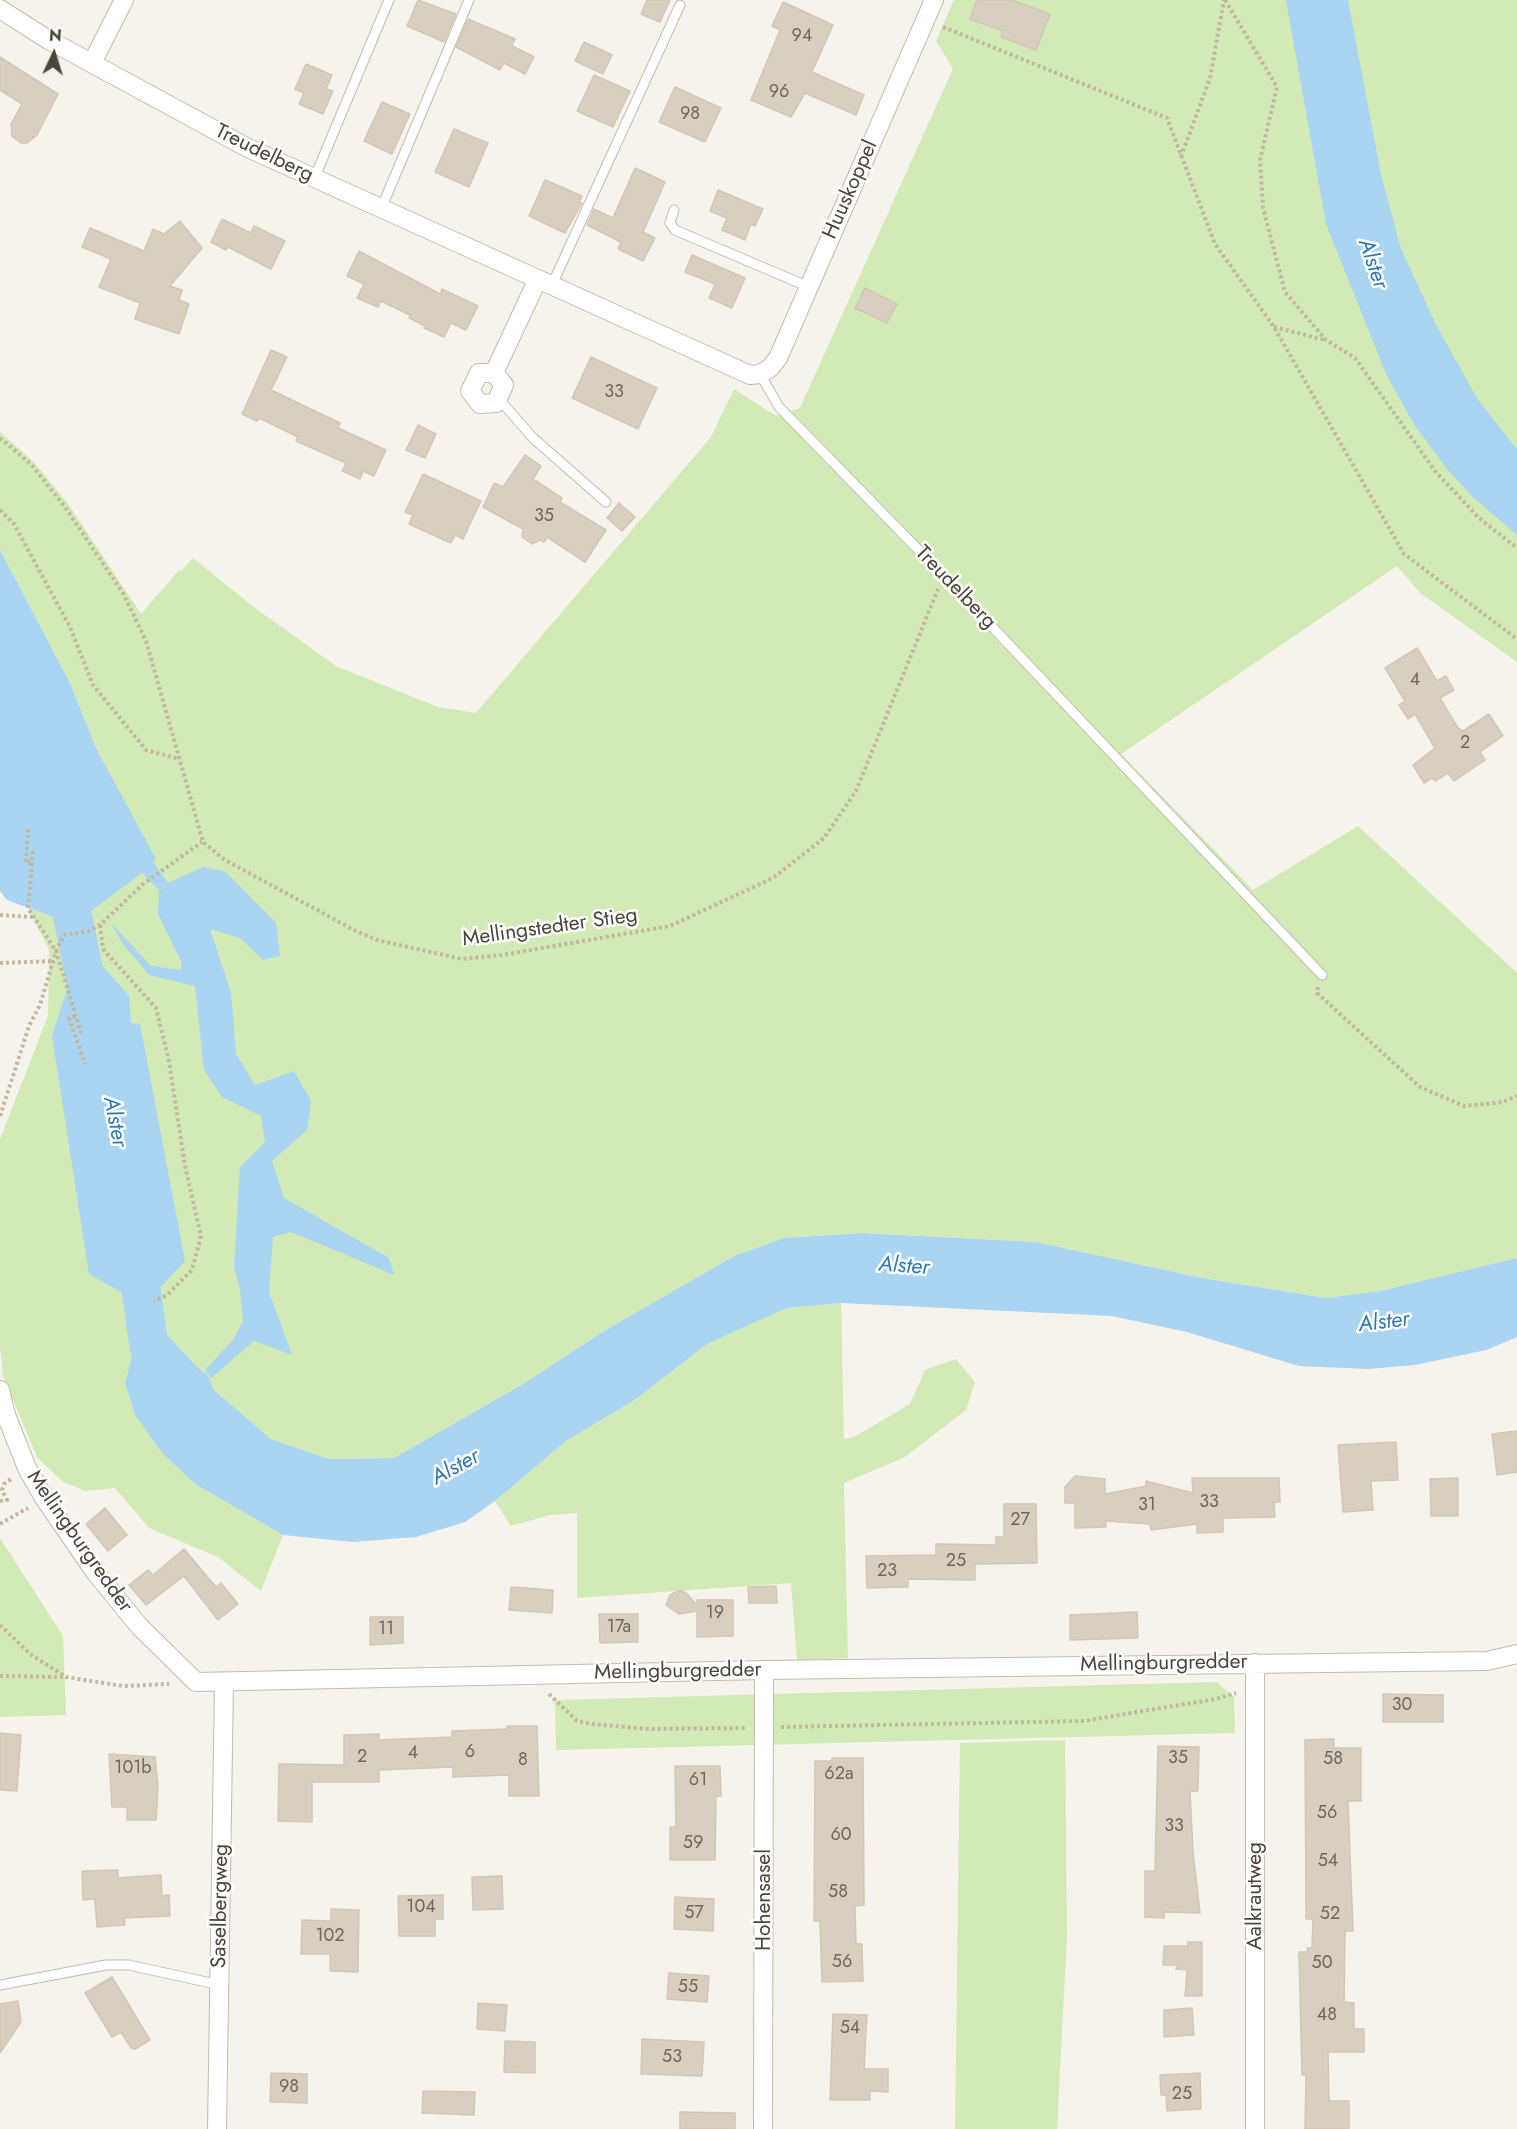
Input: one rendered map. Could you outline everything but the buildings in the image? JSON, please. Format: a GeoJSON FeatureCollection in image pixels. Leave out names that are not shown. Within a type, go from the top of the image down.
{"type":"FeatureCollection","features":[{"type":"Feature","properties":{"kind":"street"},"geometry":{"type":"LineString","coordinates":[[92,63],[124,0]]}},
{"type":"Feature","properties":{"kind":"street","name":"Huuskoppel"},"geometry":{"type":"LineString","coordinates":[[760,374],[770,368],[778,358],[934,0]]}},
{"type":"Feature","properties":{"kind":"street","name":"Treudelberg"},"geometry":{"type":"LineString","coordinates":[[0,9],[92,63],[248,148],[742,373],[760,374]]}},
{"type":"Feature","properties":{"kind":"street"},"geometry":{"type":"LineString","coordinates":[[494,373],[544,284]]}},
{"type":"Feature","properties":{"kind":"street"},"geometry":{"type":"LineString","coordinates":[[478,373],[494,373],[504,385],[496,403],[480,404],[471,391],[478,373]]}},
{"type":"Feature","properties":{"kind":"street","name":"Mellingburgredder"},"geometry":{"type":"LineString","coordinates":[[0,1390],[6,1415],[27,1468],[44,1498],[95,1572],[139,1626],[196,1682],[764,1670],[1487,1661],[1517,1654]]}},
{"type":"Feature","properties":{"kind":"street","name":"Aalkrautweg"},"geometry":{"type":"LineString","coordinates":[[1255,2129],[1256,1663]]}},
{"type":"Feature","properties":{"kind":"street","name":"Hohensasel"},"geometry":{"type":"LineString","coordinates":[[763,2129],[764,1670]]}},
{"type":"Feature","properties":{"kind":"street","name":"Saselbergweg"},"geometry":{"type":"LineString","coordinates":[[217,2129],[224,1683]]}},
{"type":"Feature","properties":{"kind":"lane"},"geometry":{"type":"LineString","coordinates":[[314,179],[389,0]]}},
{"type":"Feature","properties":{"kind":"lane"},"geometry":{"type":"LineString","coordinates":[[381,209],[469,0]]}},
{"type":"Feature","properties":{"kind":"lane"},"geometry":{"type":"LineString","coordinates":[[544,284],[680,5]]}},
{"type":"Feature","properties":{"kind":"lane"},"geometry":{"type":"LineString","coordinates":[[674,210],[670,223],[675,230],[809,287]]}},
{"type":"Feature","properties":{"kind":"lane","name":"Treudelberg"},"geometry":{"type":"LineString","coordinates":[[760,374],[779,407],[943,575],[1322,975]]}},
{"type":"Feature","properties":{"kind":"lane"},"geometry":{"type":"LineString","coordinates":[[498,398],[533,438],[606,502]]}},
{"type":"Feature","properties":{"kind":"lane"},"geometry":{"type":"LineString","coordinates":[[0,1985],[106,1965],[129,1965],[220,1985]]}},
{"type":"Feature","properties":{"kind":"path"},"geometry":{"type":"LineString","coordinates":[[1181,158],[1210,78],[1225,0]]}},
{"type":"Feature","properties":{"kind":"path"},"geometry":{"type":"LineString","coordinates":[[1225,0],[1277,87],[1260,160],[1263,208],[1286,291],[1326,340]]}},
{"type":"Feature","properties":{"kind":"path"},"geometry":{"type":"LineString","coordinates":[[925,20],[1167,118],[1215,244],[1274,327],[1404,554],[1517,639]]}},
{"type":"Feature","properties":{"kind":"path"},"geometry":{"type":"LineString","coordinates":[[1274,327],[1326,340],[1355,358],[1435,471],[1479,518],[1517,548]]}},
{"type":"Feature","properties":{"kind":"path"},"geometry":{"type":"LineString","coordinates":[[0,438],[16,449],[31,464],[115,578],[146,640],[202,842],[164,868],[100,925],[89,931],[64,935],[56,951],[40,1005],[29,1026],[0,1116]]}},
{"type":"Feature","properties":{"kind":"path"},"geometry":{"type":"LineString","coordinates":[[0,510],[14,524],[70,627],[93,685],[146,750],[180,760]]}},
{"type":"Feature","properties":{"kind":"path","name":"Mellingstedter Stieg"},"geometry":{"type":"LineString","coordinates":[[202,842],[225,860],[354,930],[377,940],[462,959],[502,955],[670,926],[773,878],[824,838],[856,791],[943,575]]}},
{"type":"Feature","properties":{"kind":"path"},"geometry":{"type":"LineString","coordinates":[[27,829],[26,863],[32,864]]}},
{"type":"Feature","properties":{"kind":"path"},"geometry":{"type":"LineString","coordinates":[[33,851],[28,908],[56,951],[81,1032]]}},
{"type":"Feature","properties":{"kind":"path"},"geometry":{"type":"LineString","coordinates":[[0,915],[33,918]]}},
{"type":"Feature","properties":{"kind":"path"},"geometry":{"type":"LineString","coordinates":[[100,925],[103,949],[156,1008],[169,1061],[185,1166],[201,1236],[192,1270],[167,1295],[154,1302]]}},
{"type":"Feature","properties":{"kind":"path"},"geometry":{"type":"LineString","coordinates":[[0,963],[53,961]]}},
{"type":"Feature","properties":{"kind":"path"},"geometry":{"type":"LineString","coordinates":[[1322,975],[1317,993],[1420,1087],[1464,1106],[1503,1102],[1517,1096]]}},
{"type":"Feature","properties":{"kind":"path"},"geometry":{"type":"LineString","coordinates":[[75,1016],[69,1018],[85,1064]]}},
{"type":"Feature","properties":{"kind":"path"},"geometry":{"type":"LineString","coordinates":[[0,1524],[44,1498]]}},
{"type":"Feature","properties":{"kind":"path"},"geometry":{"type":"LineString","coordinates":[[0,1501],[7,1500]]}},
{"type":"Feature","properties":{"kind":"path"},"geometry":{"type":"LineString","coordinates":[[0,1625],[30,1654],[66,1677]]}},
{"type":"Feature","properties":{"kind":"path"},"geometry":{"type":"LineString","coordinates":[[0,1676],[66,1677],[123,1686],[196,1682]]}},
{"type":"Feature","properties":{"kind":"path"},"geometry":{"type":"LineString","coordinates":[[530,1676],[578,1721],[649,1729],[1083,1721],[1216,1699],[1256,1686]]}},
{"type":"Feature","properties":{"kind":"green space"},"geometry":{"type":"Polygon","coordinates":[[[954,0],[1517,0],[1517,662],[1420,593],[1397,566],[1121,754],[1253,890],[1358,826],[1517,973],[1517,1258],[1380,1291],[1326,1298],[1202,1278],[1036,1242],[862,1233],[784,1238],[734,1256],[604,1331],[523,1384],[394,1458],[329,1459],[271,1439],[214,1390],[207,1374],[198,1368],[162,1329],[153,1310],[135,1344],[125,1383],[135,1415],[161,1452],[195,1484],[283,1535],[261,1591],[218,1557],[149,1528],[115,1488],[85,1491],[62,1481],[37,1457],[3,1376],[0,1347],[0,1139],[48,1016],[49,950],[28,908],[64,921],[142,873],[155,859],[97,750],[70,683],[0,550],[0,432],[34,462],[69,505],[141,614],[179,570],[181,571],[193,558],[251,605],[336,666],[438,707],[476,713],[711,437],[734,389],[776,416],[800,408],[953,69],[936,41],[954,0]]]}},
{"type":"Feature","properties":{"kind":"green space"},"geometry":{"type":"Polygon","coordinates":[[[841,1303],[844,1439],[854,1437],[910,1404],[925,1370],[956,1359],[975,1382],[966,1410],[905,1457],[844,1483],[848,1658],[797,1661],[791,1583],[577,1598],[577,1513],[550,1515],[511,1526],[495,1501],[566,1441],[636,1399],[707,1344],[787,1308],[841,1303]]]}},
{"type":"Feature","properties":{"kind":"green space"},"geometry":{"type":"Polygon","coordinates":[[[0,1538],[63,1636],[66,1715],[0,1717],[0,1538]]]}},
{"type":"Feature","properties":{"kind":"green space"},"geometry":{"type":"Polygon","coordinates":[[[1216,1682],[1234,1697],[1235,1733],[556,1750],[555,1700],[1216,1682]]]}},
{"type":"Feature","properties":{"kind":"green space"},"geometry":{"type":"Polygon","coordinates":[[[1065,1740],[1067,1935],[1057,2129],[955,2129],[960,1743],[1065,1740]]]}},
{"type":"Feature","properties":{"kind":"water"},"geometry":{"type":"Polygon","coordinates":[[[1286,0],[1348,0],[1381,175],[1401,249],[1436,325],[1478,400],[1517,449],[1517,535],[1473,497],[1447,469],[1414,424],[1387,376],[1326,224],[1286,0]]]}},
{"type":"Feature","properties":{"kind":"water"},"geometry":{"type":"Polygon","coordinates":[[[0,550],[70,683],[97,750],[156,859],[153,862],[168,883],[203,867],[226,872],[276,923],[280,956],[263,960],[240,938],[210,929],[231,993],[236,1054],[255,1085],[294,1071],[311,1101],[307,1130],[272,1161],[284,1198],[389,1258],[394,1275],[291,1232],[273,1237],[269,1292],[292,1355],[254,1341],[211,1378],[205,1370],[233,1340],[243,1321],[240,1289],[234,1267],[240,1167],[265,1142],[261,1116],[222,1097],[204,1070],[195,986],[149,975],[123,944],[111,923],[151,966],[181,970],[181,961],[158,914],[159,891],[167,884],[159,890],[142,873],[84,916],[85,927],[77,930],[66,930],[64,921],[7,900],[0,891],[0,550]]]}},
{"type":"Feature","properties":{"kind":"water"},"geometry":{"type":"Polygon","coordinates":[[[88,935],[95,957],[129,996],[131,1023],[140,1024],[185,1261],[150,1298],[135,1300],[89,1274],[52,1036],[73,971],[68,939],[88,935]]]}},
{"type":"Feature","properties":{"kind":"water"},"geometry":{"type":"Polygon","coordinates":[[[862,1233],[1036,1242],[1202,1278],[1326,1298],[1380,1291],[1517,1258],[1517,1337],[1486,1350],[1415,1365],[1368,1369],[1299,1366],[1187,1332],[1112,1316],[841,1303],[787,1308],[707,1344],[636,1399],[566,1441],[495,1501],[465,1522],[416,1537],[353,1542],[283,1535],[195,1484],[161,1452],[135,1415],[125,1383],[135,1344],[135,1313],[153,1310],[162,1329],[198,1368],[207,1374],[214,1390],[271,1439],[329,1459],[394,1458],[523,1384],[604,1331],[734,1256],[784,1238],[862,1233]]]}},
{"type":"Feature","properties":{"kind":"waterway","name":"Alster"},"geometry":{"type":"LineString","coordinates":[[65,879],[88,992]]}},
{"type":"Feature","properties":{"kind":"waterway","name":"Alster"},"geometry":{"type":"LineString","coordinates":[[135,1247],[149,1346],[155,1363]]}}]}
